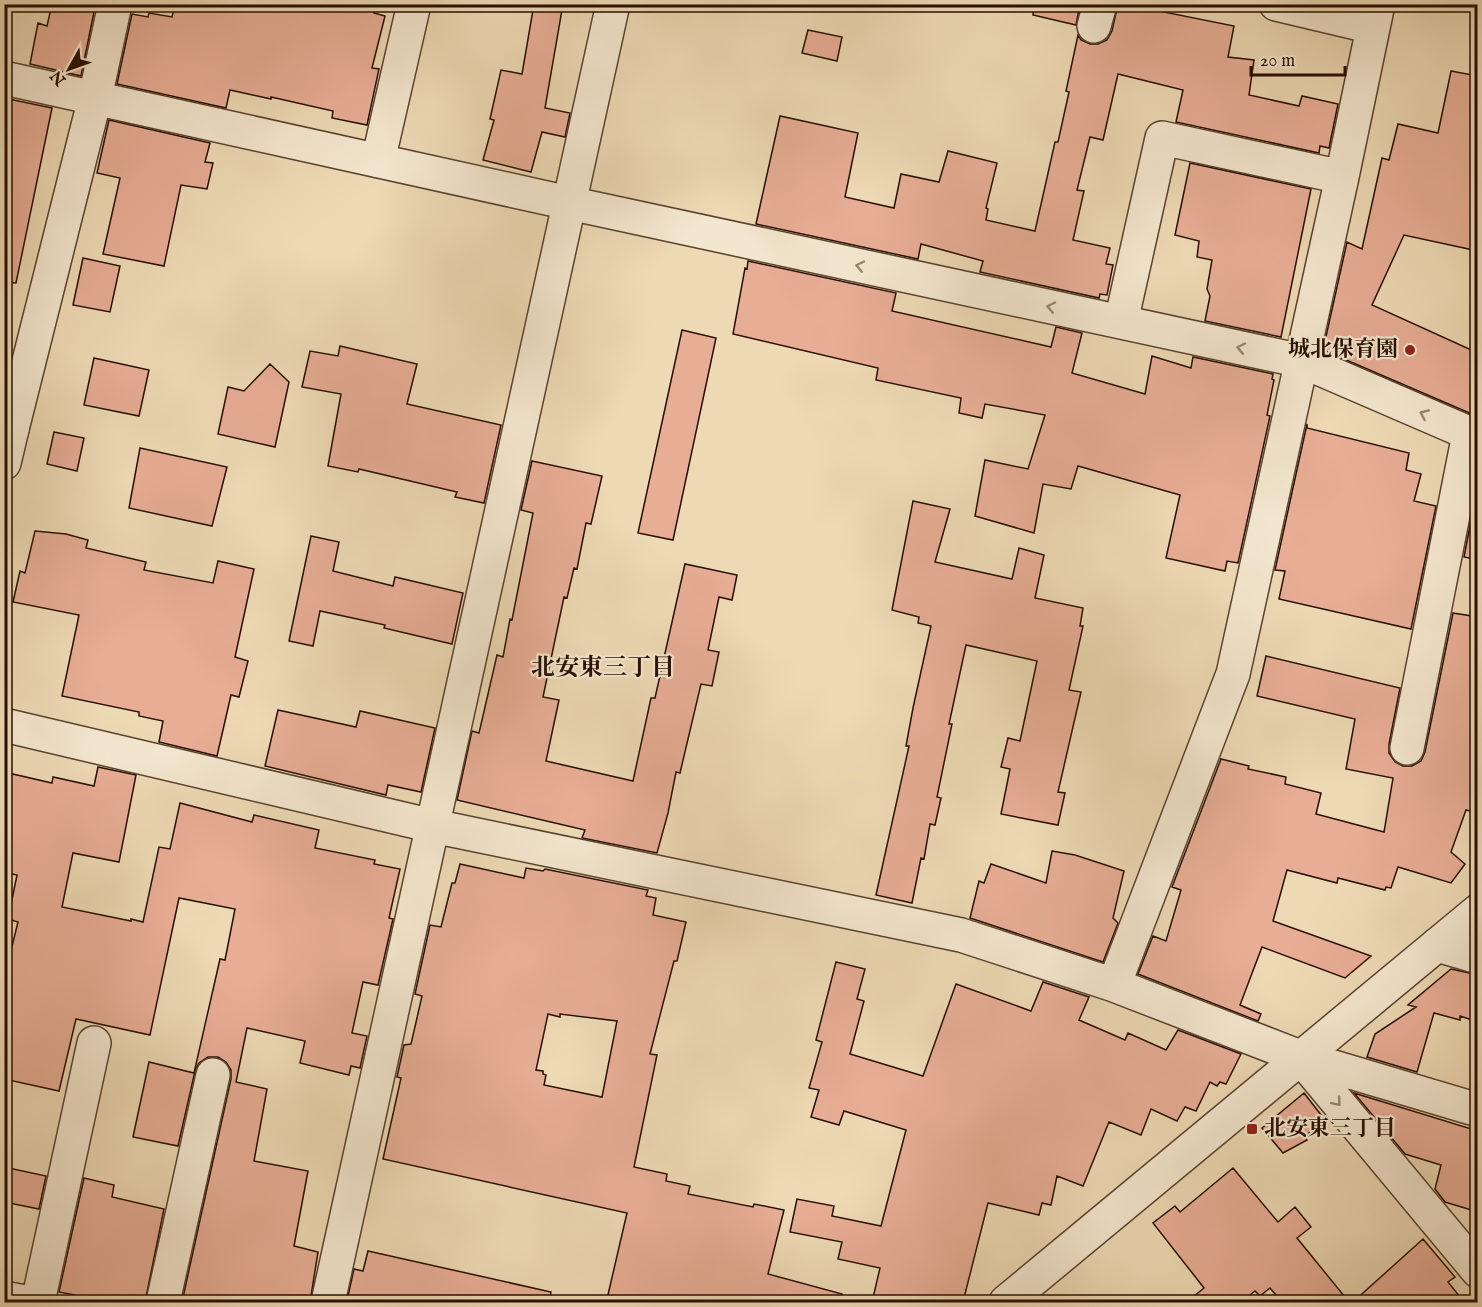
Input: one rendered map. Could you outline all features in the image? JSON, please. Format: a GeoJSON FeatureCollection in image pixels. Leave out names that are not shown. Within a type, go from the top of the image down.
{"type":"FeatureCollection","features":[{"type":"Feature","properties":{"kind":"street"},"geometry":{"type":"LineString","coordinates":[[4,463],[8,429],[95,98],[115,4]]}},
{"type":"Feature","properties":{"kind":"street"},"geometry":{"type":"LineString","coordinates":[[378,161],[414,4]]}},
{"type":"Feature","properties":{"kind":"street"},"geometry":{"type":"LineString","coordinates":[[328,1302],[612,4]]}},
{"type":"Feature","properties":{"kind":"street"},"geometry":{"type":"LineString","coordinates":[[1114,985],[1233,674],[1376,16],[1276,4]]}},
{"type":"Feature","properties":{"kind":"street"},"geometry":{"type":"LineString","coordinates":[[4,78],[1302,361],[1473,436],[1407,748]]}},
{"type":"Feature","properties":{"kind":"street"},"geometry":{"type":"LineString","coordinates":[[1121,322],[1162,138],[1342,177]]}},
{"type":"Feature","properties":{"kind":"street"},"geometry":{"type":"LineString","coordinates":[[4,725],[433,826],[961,935],[1114,985],[1300,1057],[1478,1110]]}},
{"type":"Feature","properties":{"kind":"street"},"geometry":{"type":"LineString","coordinates":[[1006,1302],[1478,910]]}},
{"type":"Feature","properties":{"kind":"street"},"geometry":{"type":"LineString","coordinates":[[1437,945],[1478,957]]}},
{"type":"Feature","properties":{"kind":"street"},"geometry":{"type":"LineString","coordinates":[[38,1302],[94,1043]]}},
{"type":"Feature","properties":{"kind":"street"},"geometry":{"type":"LineString","coordinates":[[1300,1057],[1478,1271]]}},
{"type":"Feature","properties":{"kind":"street"},"geometry":{"type":"LineString","coordinates":[[162,1302],[213,1075]]}},
{"type":"Feature","properties":{"kind":"street"},"geometry":{"type":"LineString","coordinates":[[4,1298],[24,1302]]}},
{"type":"Feature","properties":{"kind":"building"},"geometry":{"type":"Polygon","coordinates":[[[52,4],[79,4],[95,7],[81,76],[30,64],[38,23],[47,26],[52,4]]]}},
{"type":"Feature","properties":{"kind":"building"},"geometry":{"type":"Polygon","coordinates":[[[175,4],[377,4],[374,13],[385,16],[372,68],[379,69],[367,125],[332,118],[333,111],[230,90],[226,108],[117,84],[132,14],[148,17],[149,13],[172,17],[175,4]]]}},
{"type":"Feature","properties":{"kind":"building"},"geometry":{"type":"Polygon","coordinates":[[[534,4],[563,4],[545,108],[570,113],[565,137],[542,132],[531,172],[483,160],[494,120],[490,119],[501,70],[522,74],[534,4]]]}},
{"type":"Feature","properties":{"kind":"building"},"geometry":{"type":"Polygon","coordinates":[[[1034,4],[1080,4],[1076,25],[1033,15],[1034,4]]]}},
{"type":"Feature","properties":{"kind":"building"},"geometry":{"type":"Polygon","coordinates":[[[1118,4],[1145,4],[1144,8],[1234,26],[1228,57],[1254,60],[1249,95],[1299,106],[1302,96],[1338,104],[1329,148],[1320,146],[1319,153],[1176,122],[1183,90],[1118,74],[1103,140],[1090,137],[1077,190],[1084,191],[1073,240],[1110,248],[1106,264],[1113,265],[1107,295],[1100,294],[1099,298],[980,272],[983,261],[921,244],[918,259],[756,224],[780,116],[858,133],[845,197],[894,208],[901,174],[939,182],[948,151],[997,163],[986,208],[988,209],[986,220],[1035,231],[1069,92],[1066,91],[1078,35],[1081,40],[1090,44],[1098,44],[1107,40],[1112,31],[1118,4]]]}},
{"type":"Feature","properties":{"kind":"building"},"geometry":{"type":"Polygon","coordinates":[[[808,30],[842,37],[837,61],[802,53],[808,30]]]}},
{"type":"Feature","properties":{"kind":"building"},"geometry":{"type":"Polygon","coordinates":[[[1451,71],[1478,76],[1478,251],[1404,235],[1372,305],[1478,353],[1478,400],[1474,415],[1323,350],[1347,242],[1362,249],[1382,158],[1389,160],[1398,124],[1438,133],[1451,71]]]}},
{"type":"Feature","properties":{"kind":"building"},"geometry":{"type":"Polygon","coordinates":[[[4,98],[52,108],[16,283],[4,282],[4,98]]]}},
{"type":"Feature","properties":{"kind":"building"},"geometry":{"type":"Polygon","coordinates":[[[109,120],[210,143],[205,162],[213,163],[207,189],[181,185],[164,266],[103,254],[120,178],[97,173],[109,120]]]}},
{"type":"Feature","properties":{"kind":"building"},"geometry":{"type":"Polygon","coordinates":[[[1190,163],[1311,189],[1281,337],[1205,321],[1210,296],[1207,289],[1212,260],[1197,257],[1199,241],[1175,235],[1190,163]]]}},
{"type":"Feature","properties":{"kind":"building"},"geometry":{"type":"Polygon","coordinates":[[[83,258],[120,266],[110,312],[73,305],[83,258]]]}},
{"type":"Feature","properties":{"kind":"building"},"geometry":{"type":"Polygon","coordinates":[[[748,261],[896,293],[892,311],[1051,347],[1056,327],[1082,333],[1072,373],[1145,394],[1152,356],[1191,368],[1193,357],[1273,374],[1272,379],[1274,380],[1267,415],[1270,416],[1238,563],[1227,561],[1225,571],[1166,558],[1180,495],[1078,466],[1071,489],[1043,484],[1034,533],[975,516],[985,460],[1028,469],[1045,415],[985,404],[982,418],[959,413],[961,398],[876,380],[878,368],[733,334],[748,261]]]}},
{"type":"Feature","properties":{"kind":"building"},"geometry":{"type":"Polygon","coordinates":[[[682,330],[716,338],[673,540],[638,533],[682,330]]]}},
{"type":"Feature","properties":{"kind":"building"},"geometry":{"type":"Polygon","coordinates":[[[340,346],[417,364],[407,404],[501,425],[484,503],[455,497],[457,492],[359,469],[358,472],[328,466],[341,394],[302,387],[310,351],[338,356],[340,346]]]}},
{"type":"Feature","properties":{"kind":"building"},"geometry":{"type":"Polygon","coordinates":[[[94,358],[149,370],[139,416],[84,405],[94,358]]]}},
{"type":"Feature","properties":{"kind":"building"},"geometry":{"type":"Polygon","coordinates":[[[270,364],[289,382],[275,447],[218,434],[228,387],[244,391],[270,364]]]}},
{"type":"Feature","properties":{"kind":"building"},"geometry":{"type":"Polygon","coordinates":[[[1307,424],[1307,428],[1409,453],[1406,470],[1421,474],[1414,501],[1436,506],[1411,629],[1279,599],[1285,571],[1275,570],[1307,424]]]}},
{"type":"Feature","properties":{"kind":"building"},"geometry":{"type":"Polygon","coordinates":[[[54,432],[84,438],[77,471],[47,464],[54,432]]]}},
{"type":"Feature","properties":{"kind":"building"},"geometry":{"type":"Polygon","coordinates":[[[140,448],[227,467],[212,526],[129,508],[140,448]]]}},
{"type":"Feature","properties":{"kind":"building"},"geometry":{"type":"Polygon","coordinates":[[[532,461],[602,476],[591,524],[586,523],[577,569],[574,568],[567,598],[564,597],[543,697],[559,700],[546,761],[633,781],[651,698],[655,698],[685,564],[737,575],[732,600],[719,597],[708,650],[719,652],[712,686],[701,684],[680,773],[676,772],[657,853],[582,838],[585,830],[457,800],[472,731],[479,733],[497,655],[503,657],[510,619],[512,620],[533,513],[521,510],[532,461]]]}},
{"type":"Feature","properties":{"kind":"building"},"geometry":{"type":"Polygon","coordinates":[[[913,501],[950,509],[935,562],[1012,579],[1019,548],[1044,555],[1035,598],[1083,608],[1080,626],[1083,626],[1069,690],[1081,692],[1058,792],[1065,793],[1058,825],[1001,814],[1010,769],[1001,767],[1008,738],[1020,741],[1037,661],[966,645],[949,724],[952,724],[937,797],[941,798],[935,825],[930,824],[924,859],[921,858],[912,903],[876,895],[909,746],[906,746],[931,626],[918,623],[919,617],[892,610],[913,501]]]}},
{"type":"Feature","properties":{"kind":"building"},"geometry":{"type":"Polygon","coordinates":[[[1472,515],[1478,516],[1478,560],[1464,557],[1472,515]]]}},
{"type":"Feature","properties":{"kind":"building"},"geometry":{"type":"Polygon","coordinates":[[[35,531],[66,534],[88,540],[86,548],[146,562],[144,570],[213,583],[218,561],[254,569],[235,657],[248,661],[239,697],[231,695],[217,756],[159,742],[163,721],[139,716],[139,712],[62,696],[79,615],[13,602],[20,571],[25,573],[35,531]]]}},
{"type":"Feature","properties":{"kind":"building"},"geometry":{"type":"Polygon","coordinates":[[[311,536],[339,542],[333,571],[393,586],[395,577],[463,593],[452,644],[384,628],[385,625],[320,611],[313,646],[289,641],[311,536]]]}},
{"type":"Feature","properties":{"kind":"building"},"geometry":{"type":"Polygon","coordinates":[[[1453,613],[1478,617],[1478,813],[1466,810],[1451,852],[1465,864],[1451,883],[1398,867],[1391,888],[1386,887],[1385,890],[1338,878],[1337,883],[1287,870],[1273,921],[1371,956],[1345,978],[1262,947],[1240,1005],[1261,1014],[1258,1021],[1138,974],[1153,936],[1166,941],[1181,890],[1172,887],[1221,759],[1249,766],[1248,769],[1286,777],[1285,784],[1321,793],[1316,814],[1384,832],[1393,778],[1346,769],[1355,719],[1257,696],[1266,656],[1400,688],[1389,753],[1395,762],[1403,766],[1412,766],[1421,761],[1425,752],[1453,613]]]}},
{"type":"Feature","properties":{"kind":"building"},"geometry":{"type":"Polygon","coordinates":[[[278,710],[356,727],[360,711],[435,728],[421,792],[388,785],[386,795],[265,766],[278,710]]]}},
{"type":"Feature","properties":{"kind":"building"},"geometry":{"type":"Polygon","coordinates":[[[98,767],[136,775],[119,862],[73,853],[62,907],[143,922],[159,847],[170,849],[180,803],[252,822],[254,815],[319,830],[315,848],[375,860],[374,864],[400,869],[389,918],[393,919],[378,985],[363,982],[352,1033],[367,1036],[360,1068],[351,1066],[349,1075],[300,1063],[305,1041],[247,1028],[236,1082],[267,1089],[254,1161],[308,1171],[294,1246],[318,1252],[310,1302],[182,1302],[231,1079],[231,1070],[226,1062],[218,1057],[208,1057],[199,1063],[195,1071],[178,1146],[133,1137],[149,1062],[194,1073],[220,959],[225,960],[235,909],[179,898],[150,1035],[76,1019],[59,1091],[4,1079],[4,979],[18,922],[8,919],[17,875],[4,872],[4,772],[52,783],[53,777],[94,786],[98,767]]]}},
{"type":"Feature","properties":{"kind":"building"},"geometry":{"type":"Polygon","coordinates":[[[1052,851],[1075,855],[1124,871],[1113,918],[1118,923],[1103,962],[970,918],[979,881],[984,883],[991,864],[1046,883],[1052,851]]]}},
{"type":"Feature","properties":{"kind":"building"},"geometry":{"type":"Polygon","coordinates":[[[460,864],[524,878],[526,868],[543,871],[545,869],[648,890],[646,896],[656,898],[653,915],[686,922],[650,1054],[657,1055],[634,1167],[667,1174],[666,1181],[690,1186],[688,1194],[753,1207],[754,1204],[784,1210],[768,1274],[842,1294],[841,1302],[622,1302],[607,1299],[627,1213],[383,1159],[401,1078],[397,1077],[404,1045],[411,1044],[422,996],[415,994],[430,925],[441,927],[452,883],[455,883],[460,864]],[[548,1014],[536,1070],[543,1071],[546,1075],[544,1085],[602,1097],[617,1021],[560,1014],[560,1017],[548,1014]]]}},
{"type":"Feature","properties":{"kind":"building"},"geometry":{"type":"Polygon","coordinates":[[[836,962],[865,969],[857,999],[864,1001],[850,1054],[923,1076],[956,984],[1031,1011],[1043,982],[1089,997],[1079,1020],[1125,1040],[1128,1033],[1166,1050],[1178,1030],[1241,1054],[1226,1084],[1220,1082],[1217,1086],[1210,1082],[1196,1111],[1185,1107],[1177,1121],[1151,1109],[1141,1135],[1109,1122],[1083,1186],[1057,1176],[1051,1205],[1042,1203],[1039,1215],[988,1203],[963,1302],[872,1302],[880,1268],[838,1259],[842,1242],[790,1232],[797,1199],[834,1206],[832,1216],[881,1226],[906,1130],[844,1111],[839,1125],[811,1117],[819,1090],[809,1088],[822,1042],[816,1040],[836,962]]]}},
{"type":"Feature","properties":{"kind":"building"},"geometry":{"type":"Polygon","coordinates":[[[1451,969],[1478,975],[1478,1000],[1472,1020],[1460,1016],[1460,1020],[1434,1013],[1417,1072],[1367,1057],[1375,1034],[1416,1007],[1408,1005],[1451,969]]]}},
{"type":"Feature","properties":{"kind":"building"},"geometry":{"type":"Polygon","coordinates":[[[1304,1093],[1325,1120],[1304,1137],[1307,1140],[1283,1153],[1262,1128],[1304,1093]]]}},
{"type":"Feature","properties":{"kind":"building"},"geometry":{"type":"Polygon","coordinates":[[[1354,1093],[1478,1131],[1478,1212],[1445,1202],[1435,1189],[1441,1165],[1405,1154],[1354,1093]]]}},
{"type":"Feature","properties":{"kind":"building"},"geometry":{"type":"Polygon","coordinates":[[[4,1167],[46,1176],[39,1209],[4,1202],[4,1167]]]}},
{"type":"Feature","properties":{"kind":"building"},"geometry":{"type":"Polygon","coordinates":[[[1233,1168],[1278,1222],[1295,1207],[1311,1227],[1297,1238],[1349,1302],[1282,1302],[1270,1288],[1260,1296],[1255,1291],[1241,1302],[1187,1302],[1204,1288],[1153,1223],[1175,1206],[1180,1212],[1233,1168]]]}},
{"type":"Feature","properties":{"kind":"building"},"geometry":{"type":"Polygon","coordinates":[[[84,1178],[114,1185],[112,1197],[164,1209],[145,1302],[73,1302],[75,1295],[59,1292],[84,1178]]]}},
{"type":"Feature","properties":{"kind":"building"},"geometry":{"type":"Polygon","coordinates":[[[1423,1239],[1455,1277],[1448,1282],[1464,1302],[1353,1302],[1423,1239]]]}},
{"type":"Feature","properties":{"kind":"building"},"geometry":{"type":"Polygon","coordinates":[[[368,1251],[551,1292],[549,1302],[376,1302],[348,1296],[354,1269],[363,1271],[368,1251]]]}},
{"type":"Feature","properties":{"kind":"place","name":"城北保育園"},"geometry":{"type":"Point","coordinates":[1410,350]}},
{"type":"Feature","properties":{"kind":"place","name":"北安東三丁目"},"geometry":{"type":"Point","coordinates":[1252,1129]}},
{"type":"Feature","properties":{"kind":"district","name":"北安東三丁目"},"geometry":{"type":"Point","coordinates":[603,668]}}]}
